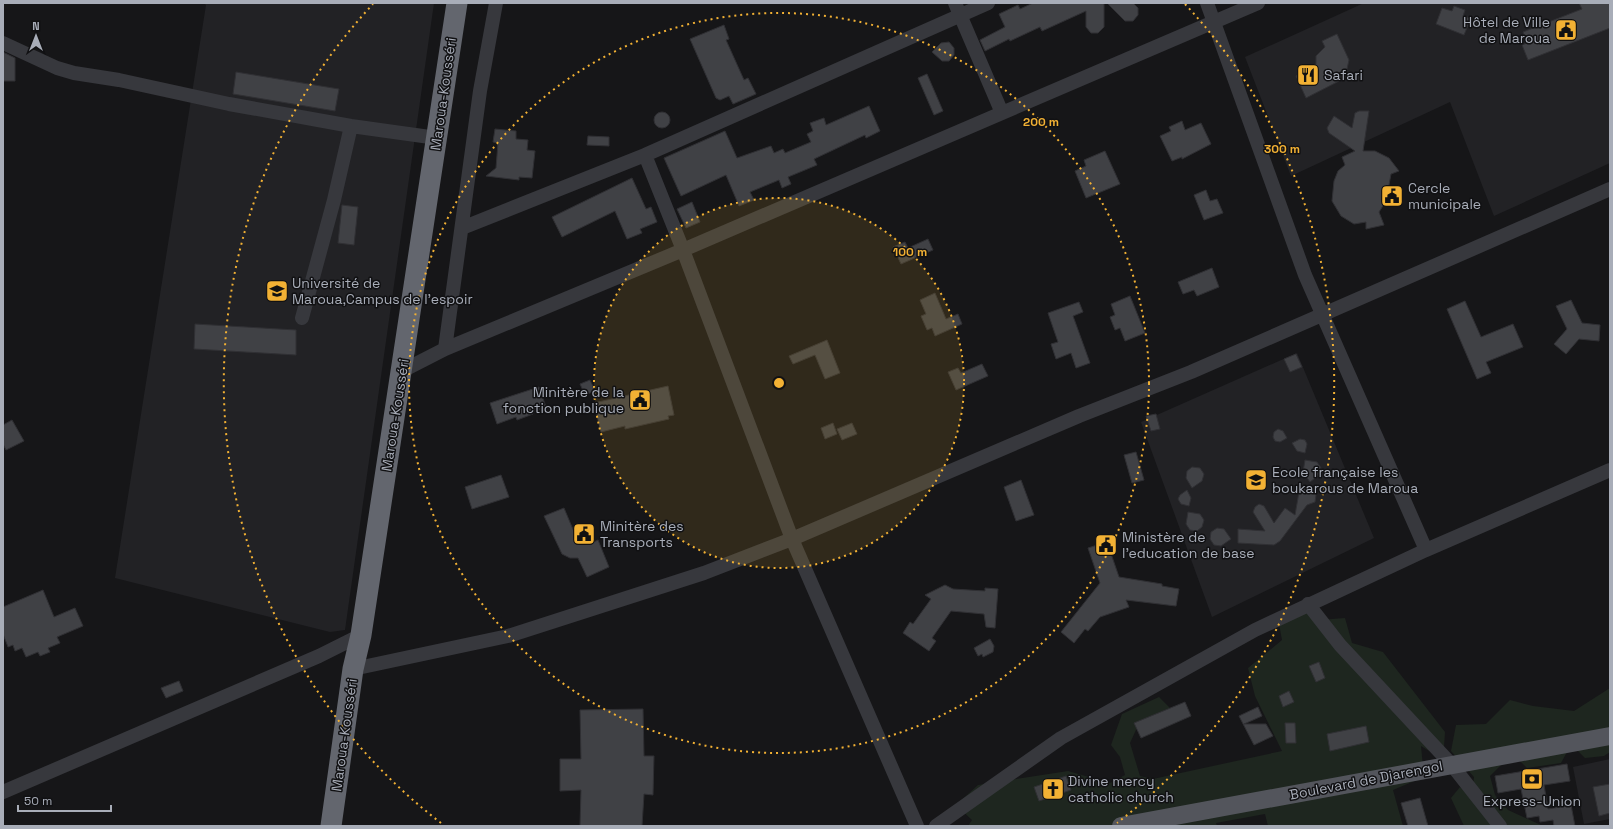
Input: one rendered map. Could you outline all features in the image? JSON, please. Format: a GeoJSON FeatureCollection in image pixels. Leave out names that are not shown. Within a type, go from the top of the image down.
{"type":"FeatureCollection","features":[{"type":"Feature","properties":{"kind":"highway","name":"Maroua-Kousséri"},"geometry":{"type":"LineString","coordinates":[[330,826],[353,669],[360,635],[402,371],[457,3]]}},
{"type":"Feature","properties":{"kind":"main road","name":"Boulevard de Djarengol"},"geometry":{"type":"LineString","coordinates":[[1121,826],[1451,764],[1610,736]]}},
{"type":"Feature","properties":{"kind":"street"},"geometry":{"type":"LineString","coordinates":[[445,349],[480,91],[496,3]]}},
{"type":"Feature","properties":{"kind":"street"},"geometry":{"type":"LineString","coordinates":[[462,228],[645,155],[957,9],[988,3]]}},
{"type":"Feature","properties":{"kind":"street"},"geometry":{"type":"LineString","coordinates":[[1207,3],[1322,316],[1426,550]]}},
{"type":"Feature","properties":{"kind":"street"},"geometry":{"type":"LineString","coordinates":[[402,371],[445,349],[683,250],[1258,3]]}},
{"type":"Feature","properties":{"kind":"street"},"geometry":{"type":"LineString","coordinates":[[957,9],[1002,113]]}},
{"type":"Feature","properties":{"kind":"street"},"geometry":{"type":"LineString","coordinates":[[3,43],[56,68],[74,73],[119,80],[229,104],[351,126],[437,138]]}},
{"type":"Feature","properties":{"kind":"street"},"geometry":{"type":"LineString","coordinates":[[302,318],[334,200],[351,126]]}},
{"type":"Feature","properties":{"kind":"street"},"geometry":{"type":"LineString","coordinates":[[645,155],[683,250],[792,539],[917,826]]}},
{"type":"Feature","properties":{"kind":"street"},"geometry":{"type":"LineString","coordinates":[[353,669],[508,636],[704,573],[792,539],[1072,419],[1191,372],[1610,189]]}},
{"type":"Feature","properties":{"kind":"street"},"geometry":{"type":"LineString","coordinates":[[936,826],[1061,738],[1255,630],[1426,550],[1610,470]]}},
{"type":"Feature","properties":{"kind":"street"},"geometry":{"type":"LineString","coordinates":[[1308,604],[1340,645],[1451,764],[1500,826]]}},
{"type":"Feature","properties":{"kind":"street"},"geometry":{"type":"LineString","coordinates":[[3,792],[319,656],[360,635]]}},
{"type":"Feature","properties":{"kind":"shaded area","name":"Université de Maroua,Campus de l'espoir"},"geometry":{"type":"Polygon","coordinates":[[[204,3],[434,3],[345,630],[330,632],[115,578],[206,5],[204,3]]]}},
{"type":"Feature","properties":{"kind":"shaded area"},"geometry":{"type":"Polygon","coordinates":[[[1364,3],[1610,3],[1610,163],[1494,216],[1450,102],[1291,176],[1245,57],[1364,3]]]}},
{"type":"Feature","properties":{"kind":"shaded area","name":"Ecole française les boukarous de Maroua"},"geometry":{"type":"Polygon","coordinates":[[[1297,353],[1374,538],[1212,617],[1141,422],[1297,353]]]}},
{"type":"Feature","properties":{"kind":"shaded area"},"geometry":{"type":"Polygon","coordinates":[[[1306,611],[1319,620],[1345,618],[1352,643],[1383,652],[1445,732],[1444,747],[1436,755],[1421,746],[1424,777],[1393,790],[1403,826],[1268,826],[1265,814],[1216,823],[1217,826],[968,826],[972,820],[956,805],[978,785],[1068,771],[1110,783],[1125,775],[1120,757],[1111,745],[1122,714],[1159,697],[1170,708],[1140,721],[1130,743],[1140,776],[1153,779],[1282,751],[1255,696],[1248,668],[1282,640],[1279,624],[1306,611]]]}},
{"type":"Feature","properties":{"kind":"shaded area"},"geometry":{"type":"Polygon","coordinates":[[[1610,688],[1610,752],[1604,756],[1585,758],[1576,749],[1567,752],[1561,763],[1527,768],[1520,761],[1503,763],[1490,776],[1495,795],[1508,810],[1543,826],[1464,826],[1451,798],[1460,787],[1472,796],[1474,777],[1451,751],[1456,725],[1486,724],[1510,700],[1533,706],[1574,711],[1610,688]]]}},
{"type":"Feature","properties":{"kind":"shaded area"},"geometry":{"type":"Polygon","coordinates":[[[1610,759],[1610,819],[1584,824],[1573,767],[1610,759]]]}},
{"type":"Feature","properties":{"kind":"building"},"geometry":{"type":"Polygon","coordinates":[[[1033,3],[1104,3],[1104,27],[1098,33],[1091,33],[1086,27],[1086,11],[1042,31],[1040,27],[1010,41],[1009,39],[985,51],[980,40],[1005,27],[999,14],[1018,5],[1020,9],[1033,3]]]}},
{"type":"Feature","properties":{"kind":"building"},"geometry":{"type":"Polygon","coordinates":[[[1107,3],[1133,3],[1138,8],[1138,15],[1133,21],[1125,21],[1107,3]]]}},
{"type":"Feature","properties":{"kind":"building","name":"Hôtel de Ville de Maroua"},"geometry":{"type":"Polygon","coordinates":[[[1579,3],[1610,3],[1610,28],[1528,60],[1522,45],[1527,43],[1523,32],[1582,9],[1579,3]]]}},
{"type":"Feature","properties":{"kind":"building"},"geometry":{"type":"Polygon","coordinates":[[[1454,6],[1465,10],[1463,16],[1471,18],[1464,35],[1436,24],[1442,8],[1452,11],[1454,6]]]}},
{"type":"Feature","properties":{"kind":"building"},"geometry":{"type":"Polygon","coordinates":[[[724,25],[729,39],[726,40],[744,80],[748,78],[756,94],[733,104],[729,96],[720,100],[716,98],[690,39],[724,25]]]}},
{"type":"Feature","properties":{"kind":"building"},"geometry":{"type":"Polygon","coordinates":[[[1337,34],[1349,60],[1345,78],[1306,98],[1296,76],[1303,72],[1302,70],[1316,64],[1316,56],[1325,47],[1322,41],[1337,34]]]}},
{"type":"Feature","properties":{"kind":"building"},"geometry":{"type":"Polygon","coordinates":[[[949,42],[954,48],[954,55],[949,61],[942,61],[932,52],[941,43],[949,42]]]}},
{"type":"Feature","properties":{"kind":"building"},"geometry":{"type":"Polygon","coordinates":[[[3,52],[15,58],[15,81],[3,81],[3,52]]]}},
{"type":"Feature","properties":{"kind":"building"},"geometry":{"type":"Polygon","coordinates":[[[236,72],[339,89],[335,111],[233,94],[236,72]]]}},
{"type":"Feature","properties":{"kind":"building"},"geometry":{"type":"Polygon","coordinates":[[[927,74],[943,111],[934,115],[918,78],[927,74]]]}},
{"type":"Feature","properties":{"kind":"building"},"geometry":{"type":"Polygon","coordinates":[[[869,106],[880,131],[866,138],[865,135],[814,159],[817,165],[788,177],[791,184],[782,188],[779,180],[750,192],[754,200],[739,206],[726,175],[681,196],[664,158],[725,131],[737,158],[771,146],[774,153],[783,149],[785,153],[811,142],[807,134],[813,131],[810,123],[824,118],[826,125],[869,106]]]}},
{"type":"Feature","properties":{"kind":"building"},"geometry":{"type":"Polygon","coordinates":[[[1359,111],[1369,111],[1363,151],[1375,151],[1389,158],[1399,171],[1391,174],[1386,201],[1379,212],[1384,225],[1366,229],[1366,222],[1354,224],[1341,216],[1332,201],[1334,181],[1338,171],[1345,165],[1342,157],[1355,151],[1329,133],[1327,128],[1334,116],[1352,128],[1355,113],[1359,111]]]}},
{"type":"Feature","properties":{"kind":"building"},"geometry":{"type":"Polygon","coordinates":[[[662,112],[668,114],[670,120],[668,126],[662,128],[656,126],[654,120],[656,114],[662,112]]]}},
{"type":"Feature","properties":{"kind":"building"},"geometry":{"type":"Polygon","coordinates":[[[1182,121],[1185,130],[1201,123],[1211,144],[1182,159],[1182,157],[1172,161],[1160,136],[1171,131],[1169,127],[1182,121]]]}},
{"type":"Feature","properties":{"kind":"building"},"geometry":{"type":"Polygon","coordinates":[[[495,129],[516,131],[516,139],[528,140],[527,150],[535,151],[532,178],[519,177],[519,180],[486,176],[496,168],[498,143],[493,142],[495,129]]]}},
{"type":"Feature","properties":{"kind":"building"},"geometry":{"type":"Polygon","coordinates":[[[588,136],[609,137],[609,146],[587,145],[588,136]]]}},
{"type":"Feature","properties":{"kind":"building"},"geometry":{"type":"Polygon","coordinates":[[[1105,151],[1120,184],[1086,198],[1075,171],[1086,166],[1084,160],[1105,151]]]}},
{"type":"Feature","properties":{"kind":"building"},"geometry":{"type":"Polygon","coordinates":[[[632,178],[646,209],[651,207],[657,222],[640,229],[642,233],[627,239],[615,211],[562,237],[552,217],[632,178]]]}},
{"type":"Feature","properties":{"kind":"building"},"geometry":{"type":"Polygon","coordinates":[[[1206,190],[1210,201],[1217,199],[1223,213],[1204,220],[1194,195],[1206,190]]]}},
{"type":"Feature","properties":{"kind":"building"},"geometry":{"type":"Polygon","coordinates":[[[692,202],[700,222],[686,228],[677,209],[692,202]]]}},
{"type":"Feature","properties":{"kind":"building"},"geometry":{"type":"Polygon","coordinates":[[[342,205],[358,207],[354,245],[338,243],[342,205]]]}},
{"type":"Feature","properties":{"kind":"building"},"geometry":{"type":"Polygon","coordinates":[[[928,239],[933,250],[901,264],[893,247],[905,242],[908,248],[928,239]]]}},
{"type":"Feature","properties":{"kind":"building"},"geometry":{"type":"Polygon","coordinates":[[[1212,268],[1219,287],[1197,296],[1194,290],[1183,294],[1178,282],[1212,268]]]}},
{"type":"Feature","properties":{"kind":"building"},"geometry":{"type":"Polygon","coordinates":[[[935,293],[946,319],[958,314],[962,324],[935,336],[932,328],[927,330],[921,316],[926,314],[920,300],[935,293]]]}},
{"type":"Feature","properties":{"kind":"building"},"geometry":{"type":"Polygon","coordinates":[[[1130,296],[1145,333],[1125,341],[1120,328],[1115,330],[1110,317],[1115,315],[1111,304],[1130,296]]]}},
{"type":"Feature","properties":{"kind":"building"},"geometry":{"type":"Polygon","coordinates":[[[1571,300],[1582,323],[1600,325],[1599,341],[1579,339],[1566,354],[1554,344],[1567,329],[1556,306],[1571,300]]]}},
{"type":"Feature","properties":{"kind":"building"},"geometry":{"type":"Polygon","coordinates":[[[1465,301],[1481,337],[1513,324],[1523,347],[1486,362],[1491,373],[1477,379],[1447,309],[1465,301]]]}},
{"type":"Feature","properties":{"kind":"building"},"geometry":{"type":"Polygon","coordinates":[[[1079,302],[1083,312],[1073,316],[1090,363],[1076,368],[1071,353],[1056,359],[1051,344],[1058,342],[1048,313],[1079,302]]]}},
{"type":"Feature","properties":{"kind":"building"},"geometry":{"type":"Polygon","coordinates":[[[195,324],[296,330],[296,355],[194,349],[195,324]]]}},
{"type":"Feature","properties":{"kind":"building"},"geometry":{"type":"Polygon","coordinates":[[[827,340],[840,373],[825,379],[815,355],[793,364],[789,356],[827,340]]]}},
{"type":"Feature","properties":{"kind":"building"},"geometry":{"type":"Polygon","coordinates":[[[1296,354],[1302,367],[1290,372],[1284,359],[1296,354]]]}},
{"type":"Feature","properties":{"kind":"building"},"geometry":{"type":"Polygon","coordinates":[[[982,364],[988,376],[956,390],[948,372],[958,368],[961,373],[982,364]]]}},
{"type":"Feature","properties":{"kind":"building"},"geometry":{"type":"Polygon","coordinates":[[[590,380],[595,391],[585,395],[580,384],[590,380]]]}},
{"type":"Feature","properties":{"kind":"building"},"geometry":{"type":"Polygon","coordinates":[[[668,386],[674,415],[668,416],[669,419],[625,429],[625,426],[601,432],[594,403],[668,386]]]}},
{"type":"Feature","properties":{"kind":"building"},"geometry":{"type":"Polygon","coordinates":[[[539,387],[546,407],[517,420],[516,417],[497,424],[490,403],[539,387]]]}},
{"type":"Feature","properties":{"kind":"building"},"geometry":{"type":"Polygon","coordinates":[[[1156,414],[1160,429],[1151,431],[1146,416],[1156,414]]]}},
{"type":"Feature","properties":{"kind":"building"},"geometry":{"type":"Polygon","coordinates":[[[12,420],[24,441],[6,450],[3,444],[3,425],[12,420]]]}},
{"type":"Feature","properties":{"kind":"building"},"geometry":{"type":"Polygon","coordinates":[[[833,423],[837,434],[825,439],[821,428],[833,423]]]}},
{"type":"Feature","properties":{"kind":"building"},"geometry":{"type":"Polygon","coordinates":[[[852,423],[857,434],[842,440],[837,429],[852,423]]]}},
{"type":"Feature","properties":{"kind":"building"},"geometry":{"type":"Polygon","coordinates":[[[1278,429],[1283,431],[1287,438],[1280,442],[1275,441],[1273,437],[1274,432],[1278,429]]]}},
{"type":"Feature","properties":{"kind":"building"},"geometry":{"type":"Polygon","coordinates":[[[1300,439],[1305,440],[1307,444],[1305,453],[1297,451],[1292,443],[1300,439]]]}},
{"type":"Feature","properties":{"kind":"building"},"geometry":{"type":"Polygon","coordinates":[[[1136,452],[1144,480],[1132,483],[1124,455],[1136,452]]]}},
{"type":"Feature","properties":{"kind":"building"},"geometry":{"type":"Polygon","coordinates":[[[1305,460],[1317,462],[1321,468],[1319,475],[1310,482],[1303,472],[1305,460]]]}},
{"type":"Feature","properties":{"kind":"building"},"geometry":{"type":"Polygon","coordinates":[[[1192,467],[1200,468],[1204,474],[1202,481],[1192,488],[1186,478],[1187,471],[1192,467]]]}},
{"type":"Feature","properties":{"kind":"building"},"geometry":{"type":"Polygon","coordinates":[[[501,475],[509,497],[472,509],[465,487],[501,475]]]}},
{"type":"Feature","properties":{"kind":"building"},"geometry":{"type":"Polygon","coordinates":[[[1021,480],[1034,515],[1016,521],[1004,487],[1021,480]]]}},
{"type":"Feature","properties":{"kind":"building"},"geometry":{"type":"Polygon","coordinates":[[[1309,485],[1316,495],[1315,502],[1307,505],[1280,541],[1274,545],[1238,543],[1238,529],[1265,531],[1253,512],[1255,507],[1259,504],[1264,506],[1274,523],[1285,508],[1295,515],[1299,492],[1309,485]]]}},
{"type":"Feature","properties":{"kind":"building"},"geometry":{"type":"Polygon","coordinates":[[[1187,490],[1191,498],[1189,506],[1181,504],[1178,499],[1180,495],[1187,490]]]}},
{"type":"Feature","properties":{"kind":"building"},"geometry":{"type":"Polygon","coordinates":[[[564,508],[577,539],[586,530],[591,534],[594,542],[598,540],[609,567],[587,577],[578,558],[570,558],[562,554],[544,516],[564,508]]]}},
{"type":"Feature","properties":{"kind":"building"},"geometry":{"type":"Polygon","coordinates":[[[1188,512],[1200,514],[1204,520],[1202,527],[1197,531],[1190,530],[1186,524],[1188,512]]]}},
{"type":"Feature","properties":{"kind":"building"},"geometry":{"type":"Polygon","coordinates":[[[1217,528],[1224,529],[1231,539],[1221,546],[1214,545],[1210,539],[1211,532],[1217,528]]]}},
{"type":"Feature","properties":{"kind":"building"},"geometry":{"type":"Polygon","coordinates":[[[1107,542],[1119,577],[1162,584],[1162,586],[1179,589],[1176,606],[1126,600],[1129,607],[1100,617],[1088,631],[1085,629],[1074,643],[1061,632],[1100,583],[1088,548],[1107,542]]]}},
{"type":"Feature","properties":{"kind":"building"},"geometry":{"type":"Polygon","coordinates":[[[945,585],[953,589],[985,591],[985,588],[998,589],[995,628],[986,627],[984,614],[951,611],[932,638],[936,641],[929,651],[903,633],[910,622],[913,624],[931,599],[925,595],[945,585]]]}},
{"type":"Feature","properties":{"kind":"building"},"geometry":{"type":"Polygon","coordinates":[[[43,590],[54,617],[75,608],[83,626],[57,637],[60,643],[48,648],[50,652],[40,656],[38,652],[26,657],[22,648],[15,651],[13,645],[8,647],[3,634],[3,607],[43,590]]]}},
{"type":"Feature","properties":{"kind":"building"},"geometry":{"type":"Polygon","coordinates":[[[990,639],[994,646],[993,652],[983,657],[982,654],[978,656],[974,648],[990,639]]]}},
{"type":"Feature","properties":{"kind":"building"},"geometry":{"type":"Polygon","coordinates":[[[1319,662],[1325,678],[1316,682],[1309,666],[1319,662]]]}},
{"type":"Feature","properties":{"kind":"building"},"geometry":{"type":"Polygon","coordinates":[[[179,681],[183,691],[166,698],[161,688],[179,681]]]}},
{"type":"Feature","properties":{"kind":"building"},"geometry":{"type":"Polygon","coordinates":[[[1289,691],[1294,702],[1283,707],[1279,696],[1289,691]]]}},
{"type":"Feature","properties":{"kind":"building"},"geometry":{"type":"Polygon","coordinates":[[[1185,702],[1191,716],[1141,738],[1134,723],[1185,702]]]}},
{"type":"Feature","properties":{"kind":"building"},"geometry":{"type":"Polygon","coordinates":[[[1258,707],[1262,716],[1244,724],[1266,724],[1273,736],[1254,745],[1239,716],[1258,707]]]}},
{"type":"Feature","properties":{"kind":"building"},"geometry":{"type":"Polygon","coordinates":[[[643,709],[644,756],[654,756],[653,795],[644,794],[642,826],[580,826],[581,790],[560,791],[560,759],[581,759],[580,710],[643,709]]]}},
{"type":"Feature","properties":{"kind":"building"},"geometry":{"type":"Polygon","coordinates":[[[1285,723],[1295,723],[1296,743],[1286,743],[1285,723]]]}},
{"type":"Feature","properties":{"kind":"building"},"geometry":{"type":"Polygon","coordinates":[[[1366,726],[1369,742],[1330,751],[1327,734],[1366,726]]]}},
{"type":"Feature","properties":{"kind":"building"},"geometry":{"type":"Polygon","coordinates":[[[1567,764],[1570,781],[1544,785],[1548,809],[1571,805],[1575,826],[1554,826],[1553,820],[1540,822],[1539,816],[1527,818],[1521,789],[1498,793],[1495,776],[1567,764]]]}},
{"type":"Feature","properties":{"kind":"building","name":"Divine mercy catholic church"},"geometry":{"type":"Polygon","coordinates":[[[1066,776],[1071,790],[1039,801],[1034,787],[1066,776]]]}},
{"type":"Feature","properties":{"kind":"building"},"geometry":{"type":"Polygon","coordinates":[[[1610,784],[1610,813],[1599,816],[1593,787],[1610,784]]]}},
{"type":"Feature","properties":{"kind":"building"},"geometry":{"type":"Polygon","coordinates":[[[1420,798],[1428,826],[1408,826],[1401,803],[1420,798]]]}},
{"type":"Feature","properties":{"kind":"place","name":"Hôtel de Ville de Maroua"},"geometry":{"type":"Point","coordinates":[1566,30]}},
{"type":"Feature","properties":{"kind":"place","name":"Safari"},"geometry":{"type":"Point","coordinates":[1308,75]}},
{"type":"Feature","properties":{"kind":"place","name":"Cercle municipale"},"geometry":{"type":"Point","coordinates":[1392,196]}},
{"type":"Feature","properties":{"kind":"place","name":"Université de Maroua,Campus de l'espoir"},"geometry":{"type":"Point","coordinates":[277,291]}},
{"type":"Feature","properties":{"kind":"place","name":"Minitère de la fonction publique"},"geometry":{"type":"Point","coordinates":[640,400]}},
{"type":"Feature","properties":{"kind":"place","name":"Ecole française les boukarous de Maroua"},"geometry":{"type":"Point","coordinates":[1256,480]}},
{"type":"Feature","properties":{"kind":"place","name":"Minitère des Transports"},"geometry":{"type":"Point","coordinates":[584,534]}},
{"type":"Feature","properties":{"kind":"place","name":"Ministère de l'education de base"},"geometry":{"type":"Point","coordinates":[1106,545]}},
{"type":"Feature","properties":{"kind":"place","name":"Express-Union"},"geometry":{"type":"Point","coordinates":[1532,779]}},
{"type":"Feature","properties":{"kind":"place","name":"Divine mercy catholic church"},"geometry":{"type":"Point","coordinates":[1053,789]}}]}
